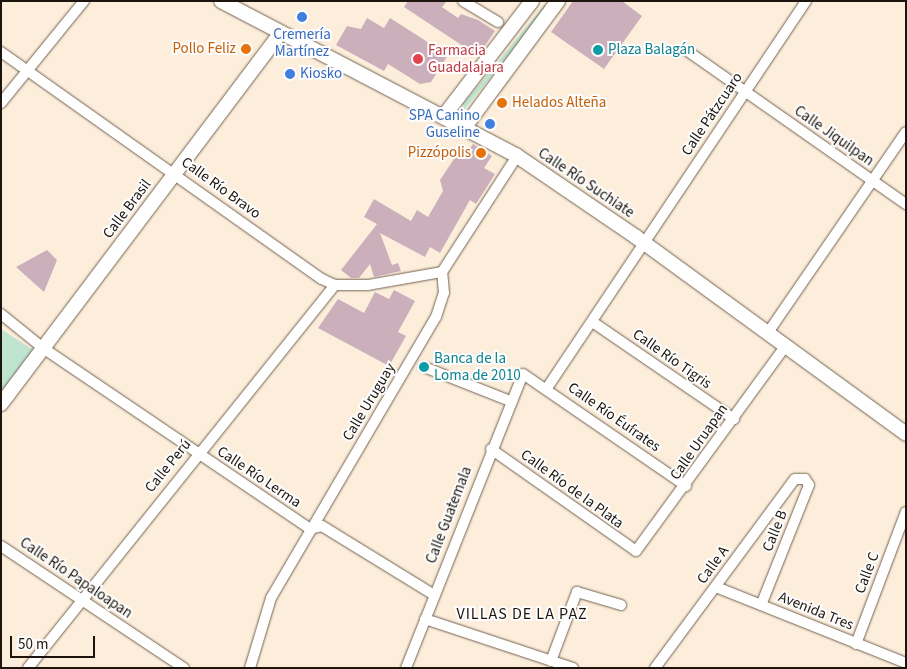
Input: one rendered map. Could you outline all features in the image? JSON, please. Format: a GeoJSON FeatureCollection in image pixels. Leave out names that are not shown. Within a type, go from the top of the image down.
{"type":"FeatureCollection","features":[{"type":"Feature","properties":{"kind":"main road","name":"Calle Río Suchiate"},"geometry":{"type":"LineString","coordinates":[[221,1],[280,34],[517,156],[646,245],[906,434]]}},
{"type":"Feature","properties":{"kind":"main road"},"geometry":{"type":"LineString","coordinates":[[443,117],[532,1]]}},
{"type":"Feature","properties":{"kind":"main road"},"geometry":{"type":"LineString","coordinates":[[464,128],[553,3]]}},
{"type":"Feature","properties":{"kind":"main road","name":"Calle Brasil"},"geometry":{"type":"LineString","coordinates":[[1,404],[174,172],[280,34]]}},
{"type":"Feature","properties":{"kind":"street"},"geometry":{"type":"LineString","coordinates":[[1,103],[84,1]]}},
{"type":"Feature","properties":{"kind":"street"},"geometry":{"type":"LineString","coordinates":[[463,1],[498,22]]}},
{"type":"Feature","properties":{"kind":"street","name":"Calle Pátzcuaro"},"geometry":{"type":"LineString","coordinates":[[646,245],[744,92],[806,1]]}},
{"type":"Feature","properties":{"kind":"street","name":"Calle Jiquilpan"},"geometry":{"type":"LineString","coordinates":[[686,50],[906,204]]}},
{"type":"Feature","properties":{"kind":"street","name":"Calle Río Bravo"},"geometry":{"type":"LineString","coordinates":[[1,52],[335,285]]}},
{"type":"Feature","properties":{"kind":"street"},"geometry":{"type":"LineString","coordinates":[[767,334],[906,132]]}},
{"type":"Feature","properties":{"kind":"street"},"geometry":{"type":"LineString","coordinates":[[335,285],[368,286],[442,272],[517,156]]}},
{"type":"Feature","properties":{"kind":"street"},"geometry":{"type":"LineString","coordinates":[[547,388],[646,245]]}},
{"type":"Feature","properties":{"kind":"street","name":"Calle Uruguay"},"geometry":{"type":"LineString","coordinates":[[250,668],[270,598],[436,317],[444,293],[442,272]]}},
{"type":"Feature","properties":{"kind":"street","name":"Calle Perú"},"geometry":{"type":"LineString","coordinates":[[28,668],[197,454],[335,285]]}},
{"type":"Feature","properties":{"kind":"street","name":"Calle Río Lerma"},"geometry":{"type":"LineString","coordinates":[[5,316],[43,348],[310,529],[322,526],[434,595]]}},
{"type":"Feature","properties":{"kind":"street","name":"Calle Río Tigris"},"geometry":{"type":"LineString","coordinates":[[594,322],[734,419]]}},
{"type":"Feature","properties":{"kind":"street","name":"Calle Uruapan"},"geometry":{"type":"LineString","coordinates":[[636,551],[686,486],[785,347]]}},
{"type":"Feature","properties":{"kind":"street"},"geometry":{"type":"LineString","coordinates":[[424,366],[510,401]]}},
{"type":"Feature","properties":{"kind":"street","name":"Calle Río Éufrates"},"geometry":{"type":"LineString","coordinates":[[523,374],[547,388],[686,486]]}},
{"type":"Feature","properties":{"kind":"street","name":"Calle Guatemala"},"geometry":{"type":"LineString","coordinates":[[406,668],[510,401],[523,374]]}},
{"type":"Feature","properties":{"kind":"street","name":"Calle Río de la Plata"},"geometry":{"type":"LineString","coordinates":[[491,449],[636,551]]}},
{"type":"Feature","properties":{"kind":"street","name":"Calle A"},"geometry":{"type":"LineString","coordinates":[[655,668],[795,479]]}},
{"type":"Feature","properties":{"kind":"street","name":"Calle B"},"geometry":{"type":"LineString","coordinates":[[761,605],[809,485],[805,479],[795,479]]}},
{"type":"Feature","properties":{"kind":"street","name":"Calle C"},"geometry":{"type":"LineString","coordinates":[[856,644],[906,512]]}},
{"type":"Feature","properties":{"kind":"street","name":"Calle Río Papaloapan"},"geometry":{"type":"LineString","coordinates":[[1,546],[184,668]]}},
{"type":"Feature","properties":{"kind":"street","name":"Avenida Tres"},"geometry":{"type":"LineString","coordinates":[[716,587],[906,663]]}},
{"type":"Feature","properties":{"kind":"street"},"geometry":{"type":"LineString","coordinates":[[551,661],[577,592],[621,605]]}},
{"type":"Feature","properties":{"kind":"street"},"geometry":{"type":"LineString","coordinates":[[425,619],[573,668]]}},
{"type":"Feature","properties":{"kind":"green space"},"geometry":{"type":"Polygon","coordinates":[[[545,4],[546,9],[464,110],[463,104],[545,4]]]}},
{"type":"Feature","properties":{"kind":"green space"},"geometry":{"type":"Polygon","coordinates":[[[1,329],[33,350],[1,392],[1,329]]]}},
{"type":"Feature","properties":{"kind":"building"},"geometry":{"type":"Polygon","coordinates":[[[408,1],[447,1],[442,7],[458,18],[461,14],[478,20],[495,31],[478,56],[404,7],[408,1]]]}},
{"type":"Feature","properties":{"kind":"building","name":"Plaza Balagán"},"geometry":{"type":"Polygon","coordinates":[[[573,1],[622,1],[642,16],[604,69],[551,32],[573,1]]]}},
{"type":"Feature","properties":{"kind":"building"},"geometry":{"type":"Polygon","coordinates":[[[367,18],[384,28],[390,18],[448,55],[431,82],[420,84],[388,64],[384,71],[336,45],[347,26],[361,29],[367,18]]]}},
{"type":"Feature","properties":{"kind":"building"},"geometry":{"type":"Polygon","coordinates":[[[473,144],[492,156],[484,168],[495,174],[476,204],[470,200],[440,253],[430,247],[425,257],[380,233],[392,265],[398,263],[401,271],[374,277],[370,264],[359,278],[351,278],[341,270],[377,224],[364,217],[374,199],[411,221],[417,210],[428,217],[443,191],[440,180],[462,147],[468,151],[473,144]]]}},
{"type":"Feature","properties":{"kind":"building"},"geometry":{"type":"Polygon","coordinates":[[[47,250],[57,260],[44,292],[16,267],[47,250]]]}},
{"type":"Feature","properties":{"kind":"building"},"geometry":{"type":"Polygon","coordinates":[[[394,290],[415,301],[398,332],[406,336],[389,366],[318,328],[338,299],[364,313],[375,292],[389,299],[394,290]]]}},
{"type":"Feature","properties":{"kind":"place","name":"Cremería Martínez"},"geometry":{"type":"Point","coordinates":[302,17]}},
{"type":"Feature","properties":{"kind":"place","name":"Pollo Feliz"},"geometry":{"type":"Point","coordinates":[246,49]}},
{"type":"Feature","properties":{"kind":"place","name":"Plaza Balagán"},"geometry":{"type":"Point","coordinates":[598,50]}},
{"type":"Feature","properties":{"kind":"place","name":"Farmacia Guadalajara"},"geometry":{"type":"Point","coordinates":[418,59]}},
{"type":"Feature","properties":{"kind":"place","name":"Kiosko"},"geometry":{"type":"Point","coordinates":[290,74]}},
{"type":"Feature","properties":{"kind":"place","name":"Helados Alteña"},"geometry":{"type":"Point","coordinates":[502,103]}},
{"type":"Feature","properties":{"kind":"place","name":"SPA Canino Guseline"},"geometry":{"type":"Point","coordinates":[490,124]}},
{"type":"Feature","properties":{"kind":"place","name":"Pizzópolis"},"geometry":{"type":"Point","coordinates":[481,153]}},
{"type":"Feature","properties":{"kind":"place","name":"Banca de la Loma de 2010"},"geometry":{"type":"Point","coordinates":[424,367]}},
{"type":"Feature","properties":{"kind":"district","name":"VILLAS DE LA PAZ"},"geometry":{"type":"Point","coordinates":[522,614]}}]}
